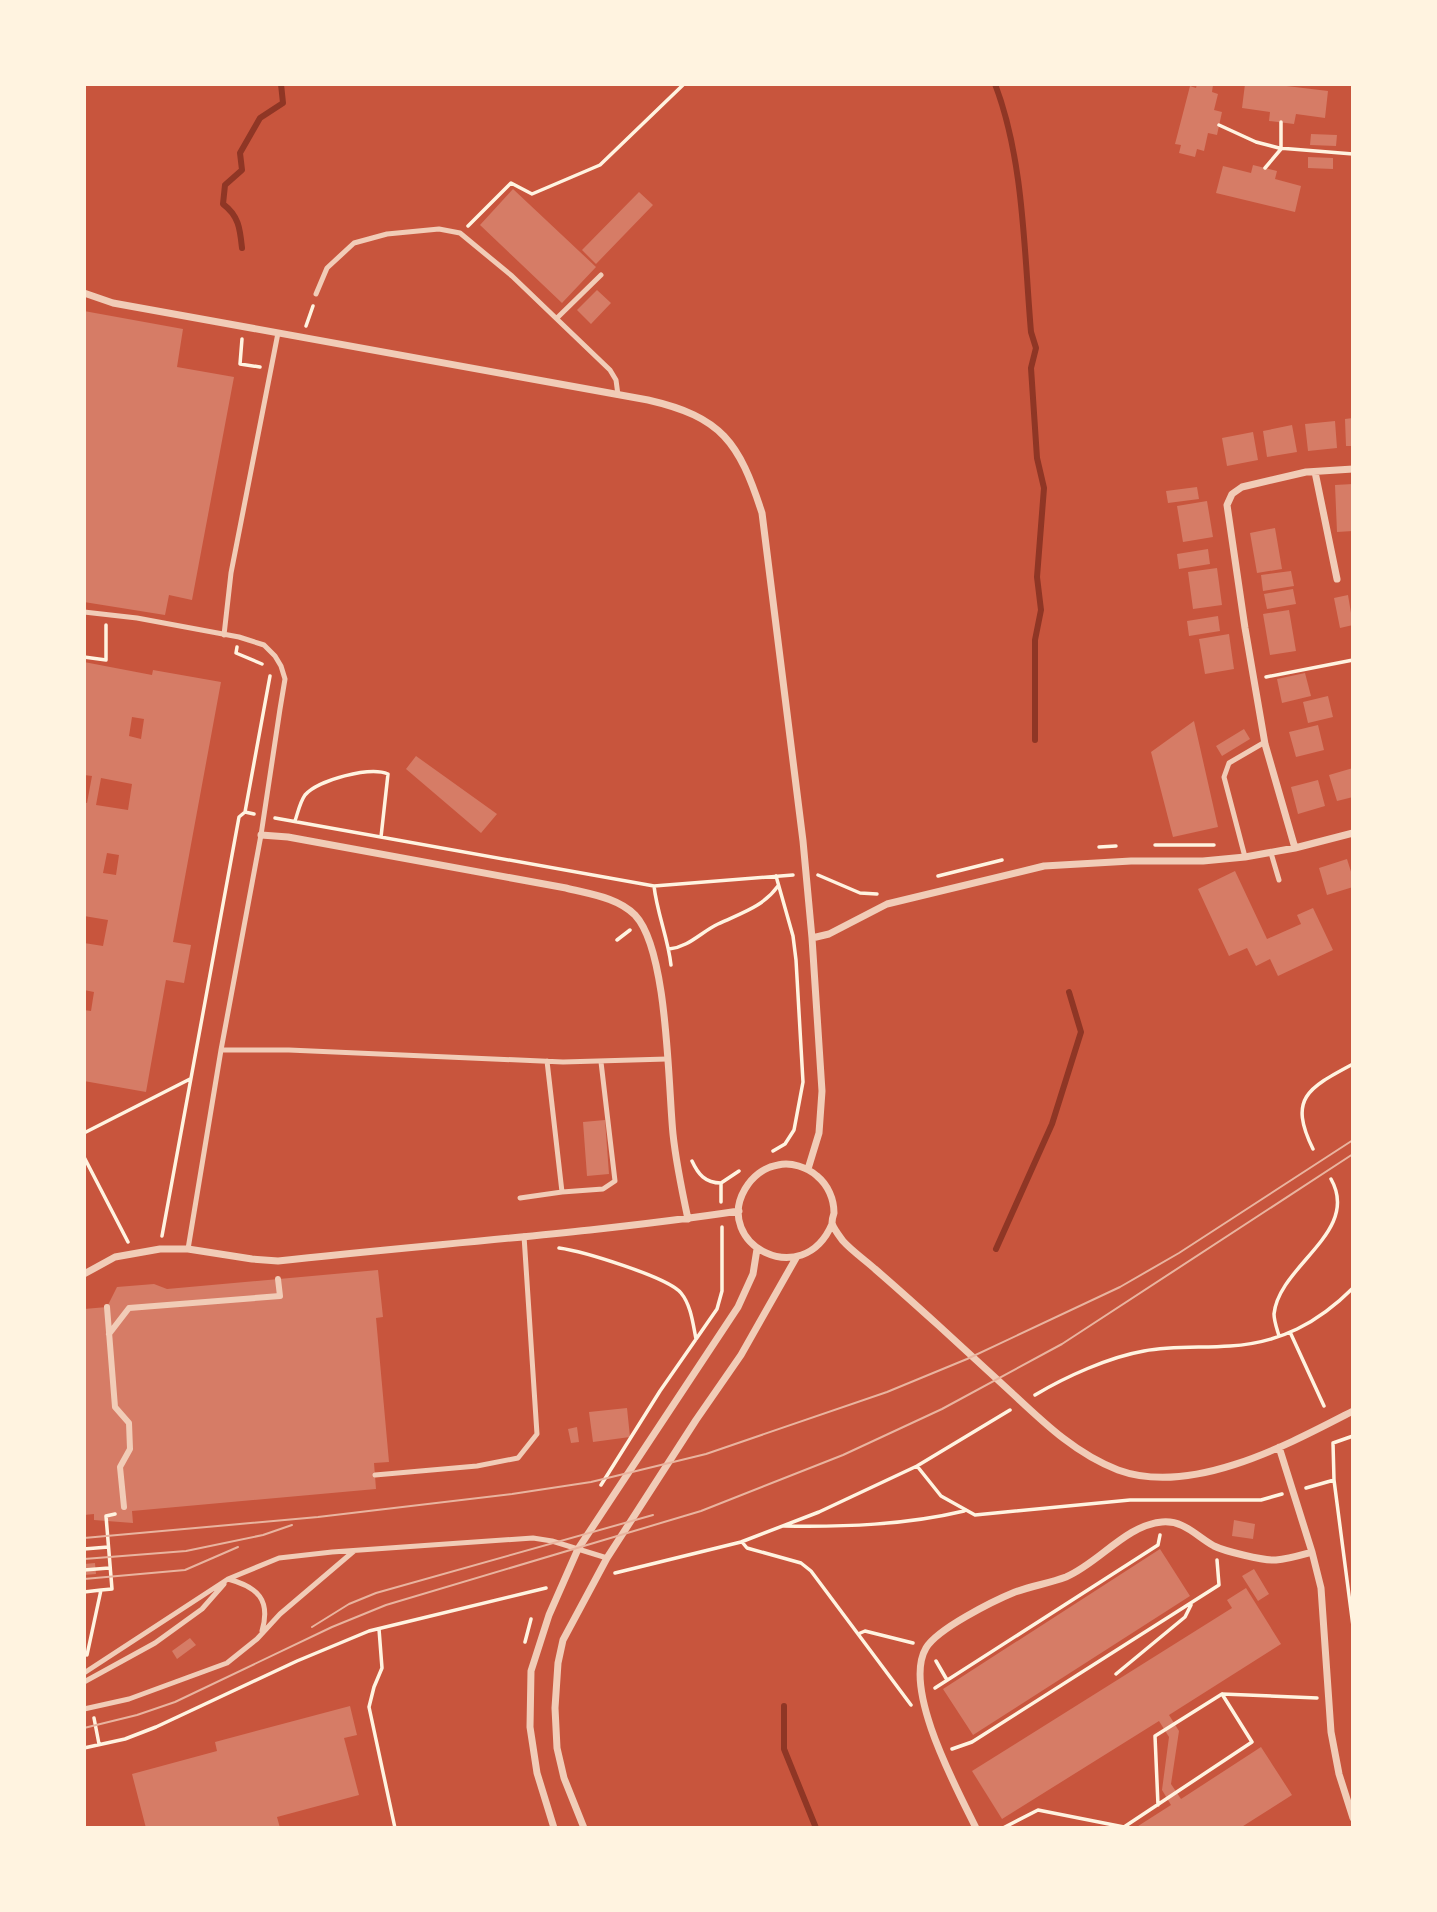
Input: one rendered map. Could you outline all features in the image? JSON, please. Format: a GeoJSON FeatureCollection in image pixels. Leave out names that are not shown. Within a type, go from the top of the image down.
{"type":"FeatureCollection","features":[{"type":"Feature","properties":{"kind":"street"},"geometry":{"type":"LineString","coordinates":[[84,293],[113,303],[683,408],[722,433],[735,450],[752,482],[762,513],[803,841],[822,1091],[819,1133],[808,1169]]}},
{"type":"Feature","properties":{"kind":"street"},"geometry":{"type":"LineString","coordinates":[[1295,848],[1265,743],[1227,505],[1232,494],[1242,487],[1315,472],[1353,469]]}},
{"type":"Feature","properties":{"kind":"street"},"geometry":{"type":"LineString","coordinates":[[1315,472],[1338,579]]}},
{"type":"Feature","properties":{"kind":"street"},"geometry":{"type":"LineString","coordinates":[[812,938],[829,934],[887,904],[1044,866],[1131,861],[1203,861],[1245,857],[1295,848],[1353,832]]}},
{"type":"Feature","properties":{"kind":"street"},"geometry":{"type":"LineString","coordinates":[[261,835],[288,837],[566,888],[611,900],[635,915],[644,928],[654,954],[673,1135],[688,1219]]}},
{"type":"Feature","properties":{"kind":"street"},"geometry":{"type":"LineString","coordinates":[[793,1164],[808,1169],[827,1187],[832,1199],[832,1224],[827,1236],[808,1254],[796,1258],[775,1257],[757,1249],[744,1232],[739,1211],[742,1195],[750,1181],[762,1171],[777,1165],[793,1164]]}},
{"type":"Feature","properties":{"kind":"street"},"geometry":{"type":"LineString","coordinates":[[84,1274],[115,1257],[160,1249],[278,1261],[688,1219],[739,1211]]}},
{"type":"Feature","properties":{"kind":"street"},"geometry":{"type":"LineString","coordinates":[[832,1224],[843,1241],[1054,1432],[1102,1463],[1141,1476],[1166,1477],[1208,1471],[1279,1447],[1353,1411]]}},
{"type":"Feature","properties":{"kind":"street"},"geometry":{"type":"LineString","coordinates":[[554,1828],[537,1773],[530,1727],[531,1671],[545,1626],[578,1549],[738,1307],[753,1274],[757,1249]]}},
{"type":"Feature","properties":{"kind":"street"},"geometry":{"type":"LineString","coordinates":[[584,1828],[557,1748],[555,1708],[558,1663],[564,1640],[607,1558],[741,1355],[796,1258]]}},
{"type":"Feature","properties":{"kind":"street"},"geometry":{"type":"LineString","coordinates":[[109,1334],[130,1308],[280,1296],[278,1279]]}},
{"type":"Feature","properties":{"kind":"street"},"geometry":{"type":"LineString","coordinates":[[107,1307],[115,1407],[129,1423],[130,1449],[120,1467],[124,1507]]}},
{"type":"Feature","properties":{"kind":"street"},"geometry":{"type":"LineString","coordinates":[[1279,1447],[1321,1588],[1328,1699],[1339,1774],[1353,1818]]}},
{"type":"Feature","properties":{"kind":"street"},"geometry":{"type":"LineString","coordinates":[[976,1828],[941,1753],[921,1697],[920,1671],[925,1650],[934,1639],[974,1612],[1016,1592],[1072,1574],[1140,1528],[1161,1522],[1180,1523],[1216,1547],[1275,1560],[1312,1552]]}},
{"type":"Feature","properties":{"kind":"lane"},"geometry":{"type":"LineString","coordinates":[[316,295],[327,268],[354,243],[387,234],[439,229],[460,233],[495,261],[610,370],[616,380],[618,395]]}},
{"type":"Feature","properties":{"kind":"lane"},"geometry":{"type":"LineString","coordinates":[[557,318],[601,275]]}},
{"type":"Feature","properties":{"kind":"lane"},"geometry":{"type":"LineString","coordinates":[[224,635],[231,573],[278,333]]}},
{"type":"Feature","properties":{"kind":"lane"},"geometry":{"type":"LineString","coordinates":[[84,612],[137,618],[239,637],[264,645],[275,656],[285,679],[261,835],[221,1050],[188,1250]]}},
{"type":"Feature","properties":{"kind":"lane"},"geometry":{"type":"LineString","coordinates":[[1245,857],[1224,778],[1229,763],[1265,743]]}},
{"type":"Feature","properties":{"kind":"lane"},"geometry":{"type":"LineString","coordinates":[[1271,853],[1279,880]]}},
{"type":"Feature","properties":{"kind":"lane"},"geometry":{"type":"LineString","coordinates":[[221,1050],[289,1050],[547,1062],[667,1059]]}},
{"type":"Feature","properties":{"kind":"lane"},"geometry":{"type":"LineString","coordinates":[[547,1062],[562,1192]]}},
{"type":"Feature","properties":{"kind":"lane"},"geometry":{"type":"LineString","coordinates":[[520,1198],[603,1189],[615,1181],[601,1062]]}},
{"type":"Feature","properties":{"kind":"lane"},"geometry":{"type":"LineString","coordinates":[[375,1475],[477,1466],[518,1458],[537,1434],[524,1236]]}},
{"type":"Feature","properties":{"kind":"lane"},"geometry":{"type":"LineString","coordinates":[[84,1674],[228,1578],[279,1558],[533,1538],[607,1558]]}},
{"type":"Feature","properties":{"kind":"lane"},"geometry":{"type":"LineString","coordinates":[[84,1709],[129,1699],[227,1663],[354,1551]]}},
{"type":"Feature","properties":{"kind":"lane"},"geometry":{"type":"LineString","coordinates":[[228,1578],[245,1583],[258,1594],[267,1615],[261,1635]]}},
{"type":"Feature","properties":{"kind":"lane"},"geometry":{"type":"LineString","coordinates":[[84,1682],[155,1643],[202,1609],[228,1578]]}},
{"type":"Feature","properties":{"kind":"path"},"geometry":{"type":"LineString","coordinates":[[460,233],[510,183],[532,194],[600,165],[684,84]]}},
{"type":"Feature","properties":{"kind":"path"},"geometry":{"type":"LineString","coordinates":[[1265,168],[1281,149],[1281,122]]}},
{"type":"Feature","properties":{"kind":"path"},"geometry":{"type":"LineString","coordinates":[[1219,125],[1264,145],[1281,149],[1353,154]]}},
{"type":"Feature","properties":{"kind":"path"},"geometry":{"type":"LineString","coordinates":[[303,338],[316,295]]}},
{"type":"Feature","properties":{"kind":"path"},"geometry":{"type":"LineString","coordinates":[[242,327],[240,364],[270,368]]}},
{"type":"Feature","properties":{"kind":"path"},"geometry":{"type":"LineString","coordinates":[[84,657],[106,660],[105,632]]}},
{"type":"Feature","properties":{"kind":"path"},"geometry":{"type":"LineString","coordinates":[[160,1249],[239,817],[245,812],[270,677],[266,667],[260,662],[236,653],[239,637]]}},
{"type":"Feature","properties":{"kind":"path"},"geometry":{"type":"LineString","coordinates":[[1253,679],[1353,660]]}},
{"type":"Feature","properties":{"kind":"path"},"geometry":{"type":"LineString","coordinates":[[381,837],[388,774],[380,771],[366,772],[314,787],[302,800],[295,821],[381,837],[654,886],[805,875]]}},
{"type":"Feature","properties":{"kind":"path"},"geometry":{"type":"LineString","coordinates":[[763,1156],[785,1144],[794,1130],[803,1082],[793,936],[776,877]]}},
{"type":"Feature","properties":{"kind":"path"},"geometry":{"type":"LineString","coordinates":[[670,949],[685,946],[717,925],[753,909],[770,897],[778,886]]}},
{"type":"Feature","properties":{"kind":"path"},"geometry":{"type":"LineString","coordinates":[[1313,1149],[1302,1127],[1302,1106],[1317,1086],[1353,1064]]}},
{"type":"Feature","properties":{"kind":"path"},"geometry":{"type":"LineString","coordinates":[[84,1133],[190,1079]]}},
{"type":"Feature","properties":{"kind":"path"},"geometry":{"type":"LineString","coordinates":[[84,1157],[134,1252]]}},
{"type":"Feature","properties":{"kind":"path"},"geometry":{"type":"LineString","coordinates":[[660,1391],[717,1308],[722,1291],[720,1183],[743,1168]]}},
{"type":"Feature","properties":{"kind":"path"},"geometry":{"type":"LineString","coordinates":[[1279,1336],[1274,1315],[1279,1297],[1337,1214],[1337,1190],[1331,1179]]}},
{"type":"Feature","properties":{"kind":"path"},"geometry":{"type":"LineString","coordinates":[[559,1248],[576,1250],[668,1283],[681,1293],[691,1312],[696,1339]]}},
{"type":"Feature","properties":{"kind":"path"},"geometry":{"type":"LineString","coordinates":[[1024,1402],[1071,1377],[1141,1351],[1243,1344],[1279,1336],[1316,1320],[1353,1288]]}},
{"type":"Feature","properties":{"kind":"path"},"geometry":{"type":"LineString","coordinates":[[1290,1332],[1324,1406]]}},
{"type":"Feature","properties":{"kind":"path"},"geometry":{"type":"LineString","coordinates":[[630,1570],[741,1542],[819,1512],[917,1466],[1012,1409]]}},
{"type":"Feature","properties":{"kind":"path"},"geometry":{"type":"LineString","coordinates":[[1353,1436],[1333,1443],[1334,1479],[1353,1626]]}},
{"type":"Feature","properties":{"kind":"path"},"geometry":{"type":"LineString","coordinates":[[917,1466],[941,1496],[975,1515],[1130,1500],[1261,1500],[1334,1479]]}},
{"type":"Feature","properties":{"kind":"path"},"geometry":{"type":"LineString","coordinates":[[782,1525],[885,1523],[944,1516],[966,1510]]}},
{"type":"Feature","properties":{"kind":"path"},"geometry":{"type":"LineString","coordinates":[[84,1592],[111,1589],[106,1521]]}},
{"type":"Feature","properties":{"kind":"path"},"geometry":{"type":"LineString","coordinates":[[921,1697],[1158,1545],[1161,1522]]}},
{"type":"Feature","properties":{"kind":"path"},"geometry":{"type":"LineString","coordinates":[[741,1542],[747,1548],[801,1563],[821,1583],[909,1704],[918,1710],[926,1710]]}},
{"type":"Feature","properties":{"kind":"path"},"geometry":{"type":"LineString","coordinates":[[84,1549],[108,1547]]}},
{"type":"Feature","properties":{"kind":"path"},"geometry":{"type":"LineString","coordinates":[[941,1753],[972,1742],[1219,1585],[1216,1547]]}},
{"type":"Feature","properties":{"kind":"path"},"geometry":{"type":"LineString","coordinates":[[84,1570],[109,1568]]}},
{"type":"Feature","properties":{"kind":"path"},"geometry":{"type":"LineString","coordinates":[[86,1659],[101,1590]]}},
{"type":"Feature","properties":{"kind":"path"},"geometry":{"type":"LineString","coordinates":[[84,1748],[125,1739],[156,1727],[297,1661],[379,1629],[523,1593]]}},
{"type":"Feature","properties":{"kind":"path"},"geometry":{"type":"LineString","coordinates":[[1116,1674],[1185,1617],[1191,1604]]}},
{"type":"Feature","properties":{"kind":"path"},"geometry":{"type":"LineString","coordinates":[[379,1629],[382,1668],[369,1707],[395,1828]]}},
{"type":"Feature","properties":{"kind":"path"},"geometry":{"type":"LineString","coordinates":[[858,1634],[865,1631],[909,1641],[925,1650]]}},
{"type":"Feature","properties":{"kind":"path"},"geometry":{"type":"LineString","coordinates":[[1003,1828],[1038,1810],[1124,1827],[1252,1742],[1222,1694]]}},
{"type":"Feature","properties":{"kind":"path"},"geometry":{"type":"LineString","coordinates":[[1158,1804],[1155,1736],[1222,1694],[1328,1699]]}},
{"type":"Feature","properties":{"kind":"building"},"geometry":{"type":"Polygon","coordinates":[[[1197,84],[1213,85],[1212,92],[1218,94],[1214,110],[1222,112],[1217,135],[1208,133],[1204,151],[1197,149],[1195,157],[1179,153],[1181,145],[1175,144],[1190,86],[1196,88],[1197,84]]]}},
{"type":"Feature","properties":{"kind":"building"},"geometry":{"type":"Polygon","coordinates":[[[1245,84],[1270,84],[1328,91],[1325,118],[1296,114],[1294,124],[1269,121],[1270,112],[1242,108],[1245,84]]]}},
{"type":"Feature","properties":{"kind":"building"},"geometry":{"type":"Polygon","coordinates":[[[1311,134],[1337,135],[1336,146],[1310,145],[1311,134]]]}},
{"type":"Feature","properties":{"kind":"building"},"geometry":{"type":"Polygon","coordinates":[[[1308,157],[1333,158],[1333,169],[1308,168],[1308,157]]]}},
{"type":"Feature","properties":{"kind":"building"},"geometry":{"type":"Polygon","coordinates":[[[1253,165],[1277,171],[1275,179],[1301,186],[1295,212],[1216,193],[1223,166],[1251,173],[1253,165]]]}},
{"type":"Feature","properties":{"kind":"building"},"geometry":{"type":"Polygon","coordinates":[[[513,189],[596,267],[562,303],[480,225],[513,189]]]}},
{"type":"Feature","properties":{"kind":"building"},"geometry":{"type":"Polygon","coordinates":[[[639,192],[653,205],[596,264],[582,250],[639,192]]]}},
{"type":"Feature","properties":{"kind":"building"},"geometry":{"type":"Polygon","coordinates":[[[597,290],[611,303],[591,324],[577,310],[597,290]]]}},
{"type":"Feature","properties":{"kind":"building"},"geometry":{"type":"Polygon","coordinates":[[[84,311],[183,329],[177,367],[234,377],[192,600],[169,595],[165,615],[84,602],[84,311]]]}},
{"type":"Feature","properties":{"kind":"building"},"geometry":{"type":"Polygon","coordinates":[[[1353,418],[1353,446],[1346,446],[1345,419],[1353,418]]]}},
{"type":"Feature","properties":{"kind":"building"},"geometry":{"type":"Polygon","coordinates":[[[1335,421],[1337,448],[1308,451],[1305,424],[1335,421]]]}},
{"type":"Feature","properties":{"kind":"building"},"geometry":{"type":"Polygon","coordinates":[[[1292,425],[1297,452],[1267,457],[1263,431],[1292,425]]]}},
{"type":"Feature","properties":{"kind":"building"},"geometry":{"type":"Polygon","coordinates":[[[1253,432],[1258,460],[1227,466],[1222,438],[1253,432]]]}},
{"type":"Feature","properties":{"kind":"building"},"geometry":{"type":"Polygon","coordinates":[[[1353,484],[1353,531],[1337,532],[1335,485],[1353,484]]]}},
{"type":"Feature","properties":{"kind":"building"},"geometry":{"type":"Polygon","coordinates":[[[1197,487],[1199,499],[1168,503],[1166,491],[1197,487]]]}},
{"type":"Feature","properties":{"kind":"building"},"geometry":{"type":"Polygon","coordinates":[[[1207,501],[1213,537],[1183,542],[1177,506],[1207,501]]]}},
{"type":"Feature","properties":{"kind":"building"},"geometry":{"type":"Polygon","coordinates":[[[1275,528],[1282,569],[1257,573],[1250,533],[1275,528]]]}},
{"type":"Feature","properties":{"kind":"building"},"geometry":{"type":"Polygon","coordinates":[[[1208,549],[1210,564],[1179,569],[1177,554],[1208,549]]]}},
{"type":"Feature","properties":{"kind":"building"},"geometry":{"type":"Polygon","coordinates":[[[1217,568],[1222,605],[1193,609],[1188,572],[1217,568]]]}},
{"type":"Feature","properties":{"kind":"building"},"geometry":{"type":"Polygon","coordinates":[[[1291,571],[1294,586],[1263,591],[1261,575],[1291,571]]]}},
{"type":"Feature","properties":{"kind":"building"},"geometry":{"type":"Polygon","coordinates":[[[1293,589],[1296,604],[1267,609],[1264,594],[1293,589]]]}},
{"type":"Feature","properties":{"kind":"building"},"geometry":{"type":"Polygon","coordinates":[[[1348,595],[1353,625],[1340,628],[1334,598],[1348,595]]]}},
{"type":"Feature","properties":{"kind":"building"},"geometry":{"type":"Polygon","coordinates":[[[1289,610],[1296,651],[1270,655],[1263,614],[1289,610]]]}},
{"type":"Feature","properties":{"kind":"building"},"geometry":{"type":"Polygon","coordinates":[[[1218,616],[1220,631],[1189,636],[1187,621],[1218,616]]]}},
{"type":"Feature","properties":{"kind":"building"},"geometry":{"type":"Polygon","coordinates":[[[1229,634],[1234,669],[1205,674],[1199,639],[1229,634]]]}},
{"type":"Feature","properties":{"kind":"building"},"geometry":{"type":"Polygon","coordinates":[[[84,662],[152,675],[153,670],[221,682],[173,942],[191,945],[184,983],[166,980],[146,1092],[84,1081],[84,1010],[91,1011],[94,992],[84,990],[84,943],[103,946],[108,920],[84,916],[84,802],[87,803],[92,776],[84,775],[84,662]],[[132,717],[129,736],[141,739],[144,719],[132,717]],[[101,778],[96,805],[128,810],[132,784],[101,778]],[[107,853],[103,873],[116,875],[119,855],[107,853]]]}},
{"type":"Feature","properties":{"kind":"building"},"geometry":{"type":"Polygon","coordinates":[[[1305,673],[1311,696],[1282,703],[1277,679],[1305,673]]]}},
{"type":"Feature","properties":{"kind":"building"},"geometry":{"type":"Polygon","coordinates":[[[1328,696],[1333,717],[1308,723],[1303,702],[1328,696]]]}},
{"type":"Feature","properties":{"kind":"building"},"geometry":{"type":"Polygon","coordinates":[[[1194,721],[1218,827],[1173,837],[1151,752],[1194,721]]]}},
{"type":"Feature","properties":{"kind":"building"},"geometry":{"type":"Polygon","coordinates":[[[1318,725],[1324,750],[1296,757],[1289,732],[1318,725]]]}},
{"type":"Feature","properties":{"kind":"building"},"geometry":{"type":"Polygon","coordinates":[[[1244,729],[1250,739],[1222,756],[1216,746],[1244,729]]]}},
{"type":"Feature","properties":{"kind":"building"},"geometry":{"type":"Polygon","coordinates":[[[416,756],[497,814],[481,833],[406,769],[416,756]]]}},
{"type":"Feature","properties":{"kind":"building"},"geometry":{"type":"Polygon","coordinates":[[[1353,768],[1353,797],[1337,801],[1329,775],[1353,768]]]}},
{"type":"Feature","properties":{"kind":"building"},"geometry":{"type":"Polygon","coordinates":[[[1318,780],[1325,806],[1298,814],[1291,787],[1318,780]]]}},
{"type":"Feature","properties":{"kind":"building"},"geometry":{"type":"Polygon","coordinates":[[[1347,859],[1353,887],[1327,895],[1319,868],[1347,859]]]}},
{"type":"Feature","properties":{"kind":"building"},"geometry":{"type":"Polygon","coordinates":[[[1235,871],[1267,939],[1301,924],[1297,915],[1313,908],[1333,950],[1278,976],[1270,959],[1256,966],[1247,948],[1229,956],[1198,889],[1235,871]]]}},
{"type":"Feature","properties":{"kind":"building"},"geometry":{"type":"Polygon","coordinates":[[[605,1120],[609,1174],[587,1176],[583,1122],[605,1120]]]}},
{"type":"Feature","properties":{"kind":"building"},"geometry":{"type":"Polygon","coordinates":[[[378,1270],[383,1317],[376,1318],[389,1462],[374,1463],[376,1489],[132,1511],[133,1523],[94,1520],[94,1514],[84,1515],[84,1309],[107,1307],[117,1287],[154,1284],[167,1289],[378,1270]]]}},
{"type":"Feature","properties":{"kind":"building"},"geometry":{"type":"Polygon","coordinates":[[[627,1408],[630,1437],[593,1442],[589,1412],[627,1408]]]}},
{"type":"Feature","properties":{"kind":"building"},"geometry":{"type":"Polygon","coordinates":[[[577,1427],[579,1442],[571,1443],[568,1429],[577,1427]]]}},
{"type":"Feature","properties":{"kind":"building"},"geometry":{"type":"Polygon","coordinates":[[[1234,1520],[1255,1524],[1253,1539],[1232,1536],[1234,1520]]]}},
{"type":"Feature","properties":{"kind":"building"},"geometry":{"type":"Polygon","coordinates":[[[1160,1549],[1190,1596],[973,1735],[943,1689],[1160,1549]]]}},
{"type":"Feature","properties":{"kind":"building"},"geometry":{"type":"Polygon","coordinates":[[[95,1563],[96,1574],[84,1575],[84,1564],[95,1563]]]}},
{"type":"Feature","properties":{"kind":"building"},"geometry":{"type":"Polygon","coordinates":[[[1254,1569],[1269,1594],[1258,1601],[1242,1576],[1254,1569]]]}},
{"type":"Feature","properties":{"kind":"building"},"geometry":{"type":"Polygon","coordinates":[[[1246,1588],[1281,1644],[1169,1715],[1179,1731],[1171,1784],[1181,1799],[1261,1747],[1292,1795],[1240,1828],[1135,1828],[1171,1805],[1162,1790],[1169,1737],[1159,1721],[1002,1819],[972,1771],[1232,1608],[1227,1600],[1246,1588]]]}},
{"type":"Feature","properties":{"kind":"building"},"geometry":{"type":"Polygon","coordinates":[[[190,1638],[196,1645],[177,1659],[172,1651],[190,1638]]]}},
{"type":"Feature","properties":{"kind":"building"},"geometry":{"type":"Polygon","coordinates":[[[350,1706],[357,1735],[344,1738],[359,1795],[277,1817],[280,1828],[146,1828],[132,1774],[217,1751],[215,1742],[350,1706]]]}},
{"type":"Feature","properties":{"kind":"waterway"},"geometry":{"type":"LineString","coordinates":[[242,248],[236,218],[223,204],[225,185],[242,170],[240,153],[260,118],[283,103],[281,84]]}},
{"type":"Feature","properties":{"kind":"waterway"},"geometry":{"type":"LineString","coordinates":[[995,84],[1005,113],[1017,175],[1031,332],[1036,348],[1031,368],[1037,458],[1044,488],[1037,577],[1041,610],[1035,640],[1035,740]]}},
{"type":"Feature","properties":{"kind":"waterway"},"geometry":{"type":"LineString","coordinates":[[996,1249],[1052,1124],[1081,1032],[1069,992]]}},
{"type":"Feature","properties":{"kind":"waterway"},"geometry":{"type":"LineString","coordinates":[[784,1706],[784,1749],[816,1828]]}},
{"type":"Feature","properties":{"kind":"tram line"},"geometry":{"type":"LineString","coordinates":[[84,1538],[318,1517],[512,1494],[591,1482],[706,1454],[887,1392],[967,1359],[1120,1287],[1179,1253],[1353,1140]]}},
{"type":"Feature","properties":{"kind":"tram line"},"geometry":{"type":"LineString","coordinates":[[84,1728],[175,1702],[332,1627],[386,1605],[701,1511],[843,1455],[942,1409],[1062,1344],[1353,1154]]}},
{"type":"Feature","properties":{"kind":"tram line"},"geometry":{"type":"LineString","coordinates":[[312,1627],[349,1604],[376,1593],[653,1515]]}},
{"type":"Feature","properties":{"kind":"tram line"},"geometry":{"type":"LineString","coordinates":[[84,1559],[186,1551],[263,1535],[292,1525]]}},
{"type":"Feature","properties":{"kind":"tram line"},"geometry":{"type":"LineString","coordinates":[[84,1579],[185,1570],[238,1547]]}}]}
